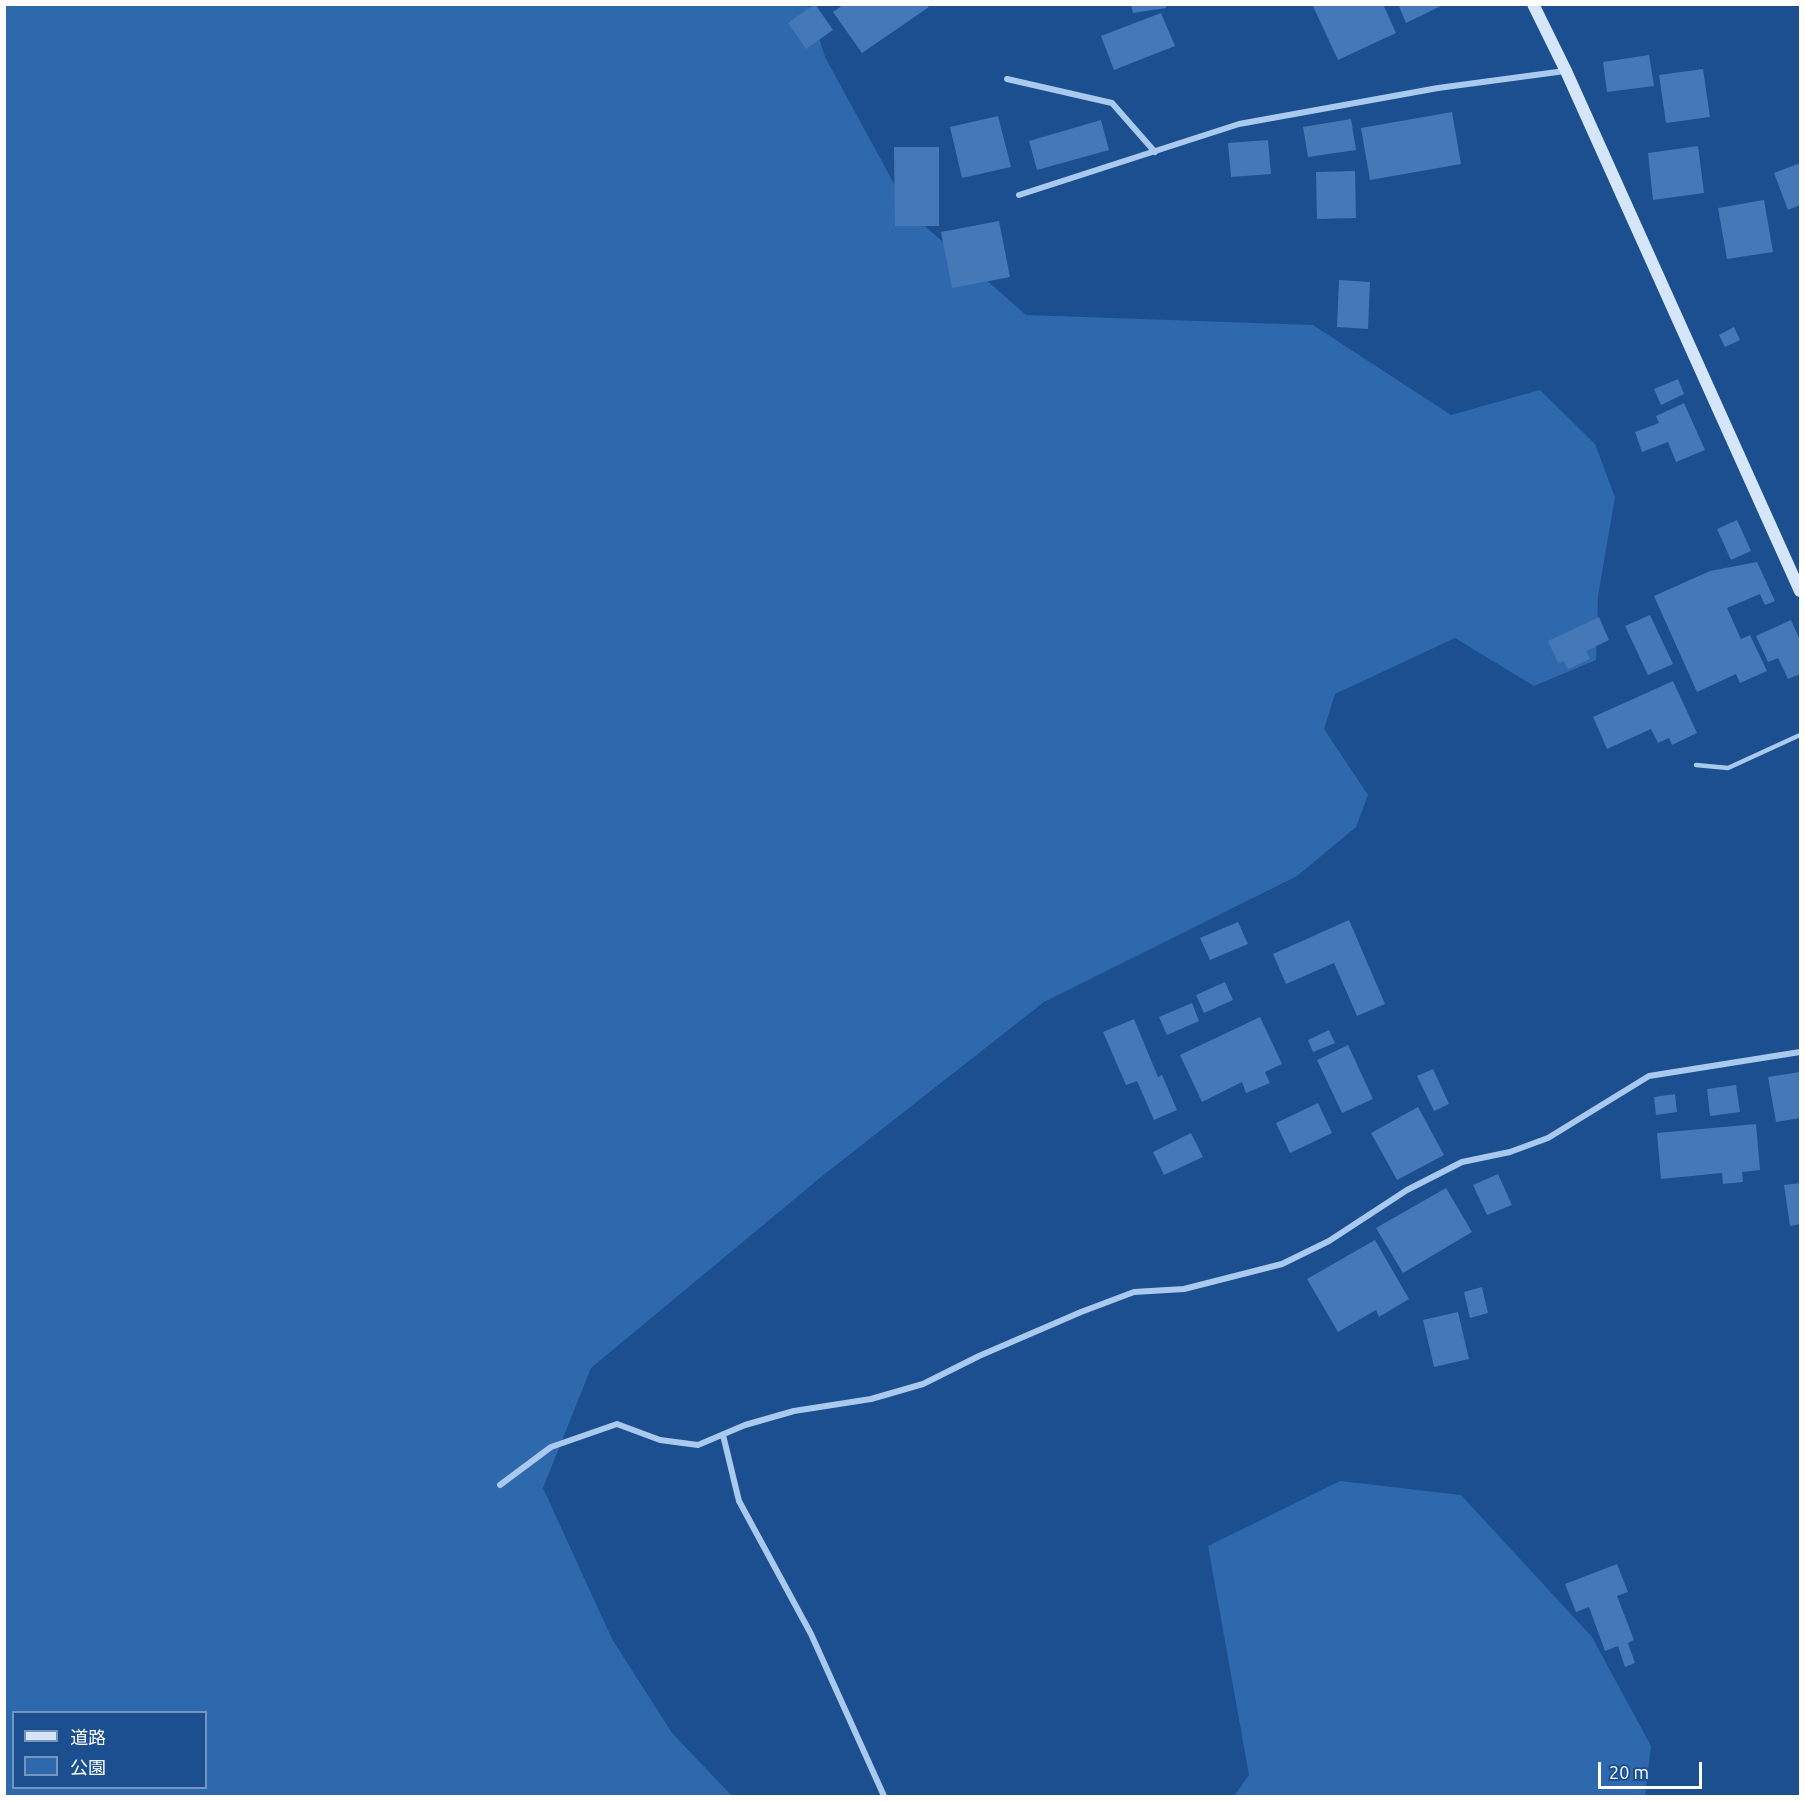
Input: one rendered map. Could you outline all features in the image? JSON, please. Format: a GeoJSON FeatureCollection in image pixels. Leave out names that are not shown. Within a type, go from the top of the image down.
{"type":"FeatureCollection","features":[{"type":"Feature","properties":{"kind":"street"},"geometry":{"type":"LineString","coordinates":[[1533,4],[1566,71],[1800,591]]}},
{"type":"Feature","properties":{"kind":"street"},"geometry":{"type":"LineString","coordinates":[[1019,195],[1239,124],[1438,88],[1566,71]]}},
{"type":"Feature","properties":{"kind":"street"},"geometry":{"type":"LineString","coordinates":[[1007,79],[1112,103],[1155,152]]}},
{"type":"Feature","properties":{"kind":"street"},"geometry":{"type":"LineString","coordinates":[[500,1485],[551,1447],[617,1424],[660,1440],[698,1445],[745,1425],[794,1411],[871,1399],[922,1384],[1081,1312],[1134,1292],[1184,1289],[1282,1264],[1329,1241],[1407,1190],[1462,1162],[1510,1152],[1548,1138],[1649,1076],[1800,1052]]}},
{"type":"Feature","properties":{"kind":"street"},"geometry":{"type":"LineString","coordinates":[[723,1435],[739,1501],[811,1634],[884,1797]]}},
{"type":"Feature","properties":{"kind":"lane"},"geometry":{"type":"LineString","coordinates":[[1696,765],[1728,768],[1800,735]]}},
{"type":"Feature","properties":{"kind":"green space"},"geometry":{"type":"Polygon","coordinates":[[[5,5],[809,5],[825,57],[910,213],[1026,315],[1313,325],[1451,415],[1540,390],[1595,444],[1615,497],[1598,596],[1596,660],[1534,686],[1455,638],[1335,694],[1324,729],[1368,795],[1356,827],[1297,876],[1044,1002],[821,1177],[591,1368],[543,1488],[612,1639],[672,1733],[732,1796],[5,1796],[5,5]]]}},
{"type":"Feature","properties":{"kind":"green space"},"geometry":{"type":"Polygon","coordinates":[[[1340,1481],[1461,1495],[1592,1637],[1651,1746],[1645,1796],[1234,1796],[1249,1775],[1208,1546],[1340,1481]]]}},
{"type":"Feature","properties":{"kind":"building"},"geometry":{"type":"Polygon","coordinates":[[[815,4],[833,30],[806,49],[788,23],[815,4]]]}},
{"type":"Feature","properties":{"kind":"building"},"geometry":{"type":"Polygon","coordinates":[[[1131,4],[1166,4],[1166,8],[1133,13],[1131,4]]]}},
{"type":"Feature","properties":{"kind":"building"},"geometry":{"type":"Polygon","coordinates":[[[1312,4],[1383,4],[1396,33],[1338,60],[1312,4]]]}},
{"type":"Feature","properties":{"kind":"building"},"geometry":{"type":"Polygon","coordinates":[[[1398,4],[1445,4],[1406,23],[1398,4]]]}},
{"type":"Feature","properties":{"kind":"building"},"geometry":{"type":"Polygon","coordinates":[[[843,5],[927,5],[929,7],[862,53],[833,12],[843,5]]]}},
{"type":"Feature","properties":{"kind":"building"},"geometry":{"type":"Polygon","coordinates":[[[1161,13],[1175,46],[1114,70],[1101,36],[1161,13]]]}},
{"type":"Feature","properties":{"kind":"building"},"geometry":{"type":"Polygon","coordinates":[[[1649,55],[1654,86],[1607,92],[1603,62],[1649,55]]]}},
{"type":"Feature","properties":{"kind":"building"},"geometry":{"type":"Polygon","coordinates":[[[1703,69],[1710,117],[1666,123],[1659,75],[1703,69]]]}},
{"type":"Feature","properties":{"kind":"building"},"geometry":{"type":"Polygon","coordinates":[[[1452,112],[1461,164],[1370,180],[1361,128],[1452,112]]]}},
{"type":"Feature","properties":{"kind":"building"},"geometry":{"type":"Polygon","coordinates":[[[998,116],[1011,167],[962,178],[950,127],[998,116]]]}},
{"type":"Feature","properties":{"kind":"building"},"geometry":{"type":"Polygon","coordinates":[[[1351,119],[1356,150],[1308,157],[1303,127],[1351,119]]]}},
{"type":"Feature","properties":{"kind":"building"},"geometry":{"type":"Polygon","coordinates":[[[1101,120],[1109,150],[1037,170],[1029,141],[1101,120]]]}},
{"type":"Feature","properties":{"kind":"building"},"geometry":{"type":"Polygon","coordinates":[[[1268,140],[1271,174],[1231,177],[1228,143],[1268,140]]]}},
{"type":"Feature","properties":{"kind":"building"},"geometry":{"type":"Polygon","coordinates":[[[1698,146],[1704,193],[1653,200],[1648,153],[1698,146]]]}},
{"type":"Feature","properties":{"kind":"building"},"geometry":{"type":"Polygon","coordinates":[[[894,147],[939,147],[939,226],[895,226],[894,147]]]}},
{"type":"Feature","properties":{"kind":"building"},"geometry":{"type":"Polygon","coordinates":[[[1800,163],[1800,205],[1788,210],[1774,173],[1800,163]]]}},
{"type":"Feature","properties":{"kind":"building"},"geometry":{"type":"Polygon","coordinates":[[[1355,171],[1356,218],[1317,219],[1316,172],[1355,171]]]}},
{"type":"Feature","properties":{"kind":"building"},"geometry":{"type":"Polygon","coordinates":[[[1764,200],[1773,252],[1727,259],[1718,208],[1764,200]]]}},
{"type":"Feature","properties":{"kind":"building"},"geometry":{"type":"Polygon","coordinates":[[[999,221],[1010,277],[952,288],[941,232],[999,221]]]}},
{"type":"Feature","properties":{"kind":"building"},"geometry":{"type":"Polygon","coordinates":[[[1339,280],[1370,282],[1368,329],[1337,327],[1339,280]]]}},
{"type":"Feature","properties":{"kind":"building"},"geometry":{"type":"Polygon","coordinates":[[[1734,327],[1740,340],[1725,347],[1719,335],[1734,327]]]}},
{"type":"Feature","properties":{"kind":"building"},"geometry":{"type":"Polygon","coordinates":[[[1678,379],[1684,394],[1661,405],[1654,389],[1678,379]]]}},
{"type":"Feature","properties":{"kind":"building"},"geometry":{"type":"Polygon","coordinates":[[[1684,403],[1705,450],[1676,462],[1668,442],[1642,452],[1635,432],[1659,423],[1656,416],[1684,403]]]}},
{"type":"Feature","properties":{"kind":"building"},"geometry":{"type":"Polygon","coordinates":[[[1737,520],[1751,551],[1731,560],[1717,529],[1737,520]]]}},
{"type":"Feature","properties":{"kind":"building"},"geometry":{"type":"Polygon","coordinates":[[[1757,562],[1775,601],[1765,605],[1760,594],[1727,608],[1741,639],[1750,635],[1767,671],[1740,683],[1736,674],[1697,692],[1654,596],[1710,571],[1757,562]]]}},
{"type":"Feature","properties":{"kind":"building"},"geometry":{"type":"Polygon","coordinates":[[[1650,615],[1673,664],[1648,675],[1625,626],[1650,615]]]}},
{"type":"Feature","properties":{"kind":"building"},"geometry":{"type":"Polygon","coordinates":[[[1599,617],[1609,640],[1586,651],[1590,659],[1568,669],[1564,661],[1558,663],[1548,641],[1599,617]]]}},
{"type":"Feature","properties":{"kind":"building"},"geometry":{"type":"Polygon","coordinates":[[[1791,620],[1800,640],[1800,674],[1788,679],[1778,658],[1768,662],[1756,636],[1791,620]]]}},
{"type":"Feature","properties":{"kind":"building"},"geometry":{"type":"Polygon","coordinates":[[[1673,681],[1697,733],[1672,745],[1669,738],[1658,743],[1651,729],[1607,749],[1593,717],[1673,681]]]}},
{"type":"Feature","properties":{"kind":"building"},"geometry":{"type":"Polygon","coordinates":[[[1349,920],[1385,1004],[1357,1016],[1334,963],[1286,984],[1273,954],[1349,920]]]}},
{"type":"Feature","properties":{"kind":"building"},"geometry":{"type":"Polygon","coordinates":[[[1238,922],[1248,944],[1210,960],[1200,938],[1238,922]]]}},
{"type":"Feature","properties":{"kind":"building"},"geometry":{"type":"Polygon","coordinates":[[[1225,982],[1233,1000],[1204,1013],[1196,995],[1225,982]]]}},
{"type":"Feature","properties":{"kind":"building"},"geometry":{"type":"Polygon","coordinates":[[[1192,1003],[1199,1021],[1167,1035],[1159,1017],[1192,1003]]]}},
{"type":"Feature","properties":{"kind":"building"},"geometry":{"type":"Polygon","coordinates":[[[1260,1017],[1282,1064],[1265,1072],[1270,1083],[1246,1093],[1242,1082],[1202,1102],[1180,1055],[1260,1017]]]}},
{"type":"Feature","properties":{"kind":"building"},"geometry":{"type":"Polygon","coordinates":[[[1134,1019],[1158,1077],[1162,1075],[1177,1110],[1154,1120],[1137,1081],[1126,1085],[1103,1032],[1134,1019]]]}},
{"type":"Feature","properties":{"kind":"building"},"geometry":{"type":"Polygon","coordinates":[[[1329,1030],[1335,1043],[1313,1052],[1308,1040],[1329,1030]]]}},
{"type":"Feature","properties":{"kind":"building"},"geometry":{"type":"Polygon","coordinates":[[[1348,1045],[1373,1099],[1342,1113],[1317,1060],[1348,1045]]]}},
{"type":"Feature","properties":{"kind":"building"},"geometry":{"type":"Polygon","coordinates":[[[1433,1069],[1449,1104],[1434,1111],[1417,1076],[1433,1069]]]}},
{"type":"Feature","properties":{"kind":"building"},"geometry":{"type":"Polygon","coordinates":[[[1800,1072],[1800,1118],[1776,1122],[1768,1077],[1800,1072]]]}},
{"type":"Feature","properties":{"kind":"building"},"geometry":{"type":"Polygon","coordinates":[[[1736,1085],[1740,1112],[1710,1116],[1707,1089],[1736,1085]]]}},
{"type":"Feature","properties":{"kind":"building"},"geometry":{"type":"Polygon","coordinates":[[[1675,1094],[1677,1112],[1656,1115],[1654,1097],[1675,1094]]]}},
{"type":"Feature","properties":{"kind":"building"},"geometry":{"type":"Polygon","coordinates":[[[1318,1103],[1332,1133],[1290,1153],[1276,1123],[1318,1103]]]}},
{"type":"Feature","properties":{"kind":"building"},"geometry":{"type":"Polygon","coordinates":[[[1418,1107],[1444,1155],[1397,1180],[1371,1133],[1418,1107]]]}},
{"type":"Feature","properties":{"kind":"building"},"geometry":{"type":"Polygon","coordinates":[[[1756,1124],[1760,1170],[1742,1172],[1743,1182],[1723,1184],[1722,1173],[1661,1179],[1657,1133],[1756,1124]]]}},
{"type":"Feature","properties":{"kind":"building"},"geometry":{"type":"Polygon","coordinates":[[[1191,1133],[1203,1157],[1164,1175],[1153,1152],[1191,1133]]]}},
{"type":"Feature","properties":{"kind":"building"},"geometry":{"type":"Polygon","coordinates":[[[1498,1174],[1512,1205],[1487,1215],[1473,1185],[1498,1174]]]}},
{"type":"Feature","properties":{"kind":"building"},"geometry":{"type":"Polygon","coordinates":[[[1800,1183],[1800,1224],[1790,1226],[1784,1185],[1800,1183]]]}},
{"type":"Feature","properties":{"kind":"building"},"geometry":{"type":"Polygon","coordinates":[[[1446,1188],[1472,1232],[1403,1273],[1376,1228],[1446,1188]]]}},
{"type":"Feature","properties":{"kind":"building"},"geometry":{"type":"Polygon","coordinates":[[[1375,1240],[1409,1299],[1379,1317],[1376,1310],[1338,1332],[1307,1279],[1375,1240]]]}},
{"type":"Feature","properties":{"kind":"building"},"geometry":{"type":"Polygon","coordinates":[[[1482,1287],[1488,1313],[1470,1318],[1464,1292],[1482,1287]]]}},
{"type":"Feature","properties":{"kind":"building"},"geometry":{"type":"Polygon","coordinates":[[[1458,1312],[1469,1359],[1434,1367],[1423,1320],[1458,1312]]]}},
{"type":"Feature","properties":{"kind":"building"},"geometry":{"type":"Polygon","coordinates":[[[1617,1564],[1628,1592],[1617,1596],[1634,1640],[1628,1643],[1635,1663],[1625,1667],[1618,1646],[1605,1651],[1589,1607],[1576,1612],[1565,1584],[1617,1564]]]}}]}
